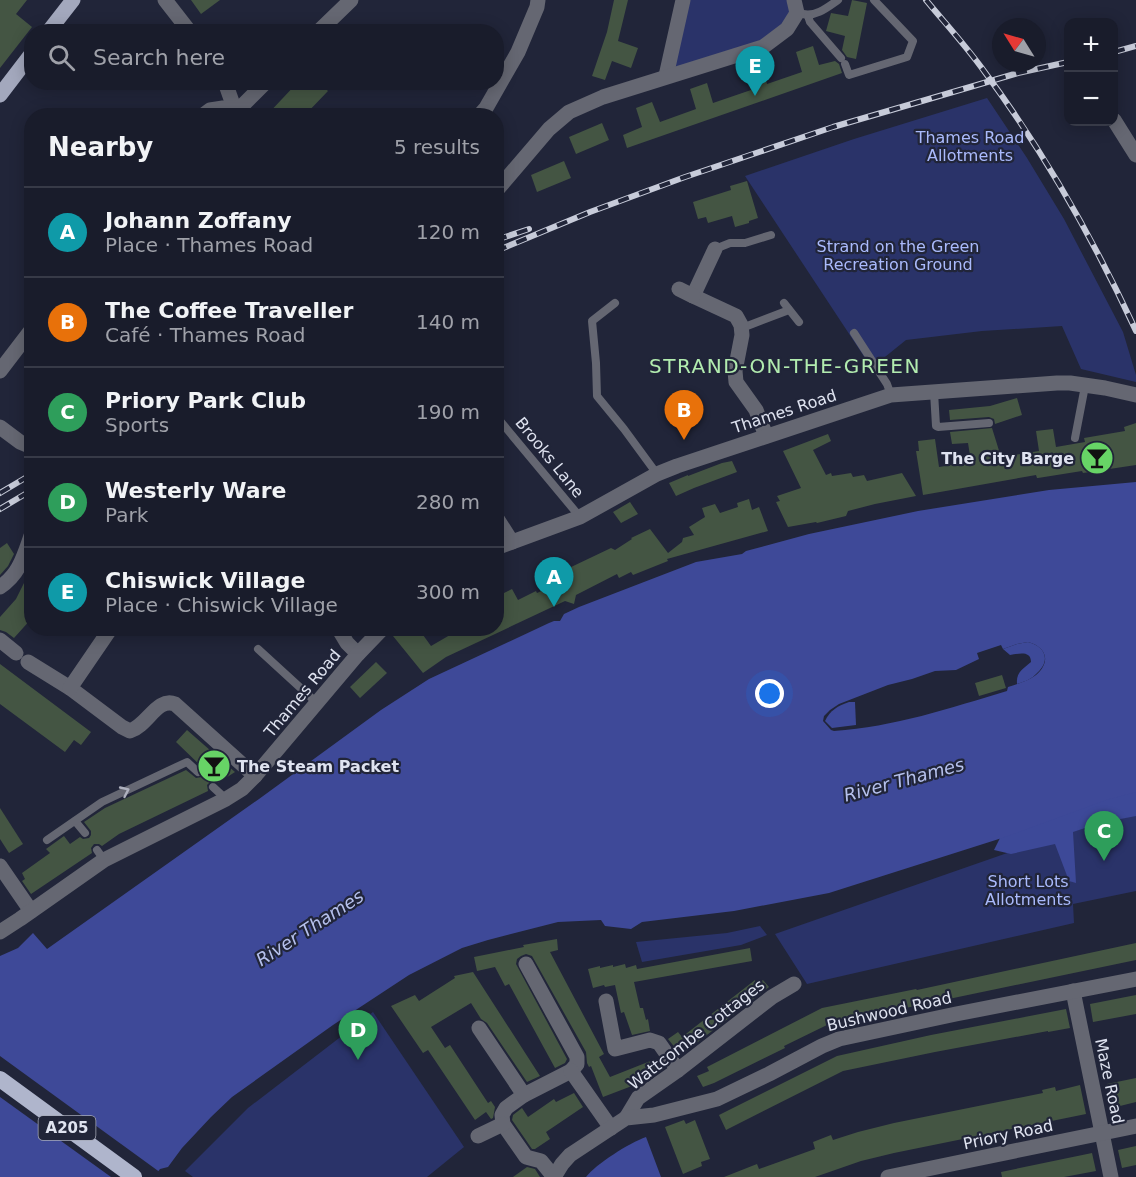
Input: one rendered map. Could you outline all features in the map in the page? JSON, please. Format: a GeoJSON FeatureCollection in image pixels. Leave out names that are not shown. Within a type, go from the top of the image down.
{"type":"FeatureCollection","features":[{"type":"Feature","properties":{"kind":"highway","name":"A205"},"geometry":{"type":"LineString","coordinates":[[0,1079],[134,1177]]}},
{"type":"Feature","properties":{"kind":"main road"},"geometry":{"type":"LineString","coordinates":[[54,24],[73,0]]}},
{"type":"Feature","properties":{"kind":"main road"},"geometry":{"type":"LineString","coordinates":[[0,95],[24,64]]}},
{"type":"Feature","properties":{"kind":"street"},"geometry":{"type":"LineString","coordinates":[[165,0],[184,24]]}},
{"type":"Feature","properties":{"kind":"street"},"geometry":{"type":"LineString","coordinates":[[326,24],[351,0]]}},
{"type":"Feature","properties":{"kind":"street"},"geometry":{"type":"LineString","coordinates":[[504,76],[518,52],[538,0]]}},
{"type":"Feature","properties":{"kind":"street"},"geometry":{"type":"LineString","coordinates":[[666,76],[683,0]]}},
{"type":"Feature","properties":{"kind":"street"},"geometry":{"type":"LineString","coordinates":[[504,182],[549,129],[568,112],[603,97],[666,76],[763,47],[787,29],[800,9]]}},
{"type":"Feature","properties":{"kind":"street"},"geometry":{"type":"LineString","coordinates":[[228,90],[235,108]]}},
{"type":"Feature","properties":{"kind":"street"},"geometry":{"type":"LineString","coordinates":[[240,108],[258,90]]}},
{"type":"Feature","properties":{"kind":"street"},"geometry":{"type":"LineString","coordinates":[[486,108],[496,90]]}},
{"type":"Feature","properties":{"kind":"street"},"geometry":{"type":"LineString","coordinates":[[1117,126],[1136,155]]}},
{"type":"Feature","properties":{"kind":"street"},"geometry":{"type":"LineString","coordinates":[[715,249],[686,292],[736,316],[742,328],[735,371],[736,382],[756,410],[766,436]]}},
{"type":"Feature","properties":{"kind":"street"},"geometry":{"type":"LineString","coordinates":[[0,371],[24,340]]}},
{"type":"Feature","properties":{"kind":"street","name":"Thames Road"},"geometry":{"type":"LineString","coordinates":[[504,545],[579,517],[657,474],[677,466],[891,395],[1057,383],[1118,390],[1136,395]]}},
{"type":"Feature","properties":{"kind":"street"},"geometry":{"type":"LineString","coordinates":[[0,427],[24,444]]}},
{"type":"Feature","properties":{"kind":"street"},"geometry":{"type":"LineString","coordinates":[[504,530],[512,542]]}},
{"type":"Feature","properties":{"kind":"street"},"geometry":{"type":"LineString","coordinates":[[0,587],[8,582],[20,567],[24,556]]}},
{"type":"Feature","properties":{"kind":"street"},"geometry":{"type":"LineString","coordinates":[[70,688],[106,636]]}},
{"type":"Feature","properties":{"kind":"street"},"geometry":{"type":"LineString","coordinates":[[343,636],[358,654]]}},
{"type":"Feature","properties":{"kind":"street","name":"Thames Road"},"geometry":{"type":"LineString","coordinates":[[0,932],[31,911],[101,855],[124,849],[226,799],[247,785],[375,636]]}},
{"type":"Feature","properties":{"kind":"street"},"geometry":{"type":"LineString","coordinates":[[0,640],[70,688],[122,728],[130,731],[137,729],[163,703],[175,704],[255,776]]}},
{"type":"Feature","properties":{"kind":"street"},"geometry":{"type":"LineString","coordinates":[[0,866],[31,911]]}},
{"type":"Feature","properties":{"kind":"street"},"geometry":{"type":"LineString","coordinates":[[526,964],[578,1057],[577,1064],[571,1071],[525,1095],[506,1108],[502,1115],[503,1124],[526,1157],[541,1161],[554,1177],[570,1155],[626,1119]]}},
{"type":"Feature","properties":{"kind":"street","name":"Bushwood Road"},"geometry":{"type":"LineString","coordinates":[[626,1119],[654,1115],[717,1099],[839,1039],[1136,979]]}},
{"type":"Feature","properties":{"kind":"street","name":"Wattcombe Cottages"},"geometry":{"type":"LineString","coordinates":[[626,1119],[638,1098],[772,997],[794,984]]}},
{"type":"Feature","properties":{"kind":"street","name":"Maze Road"},"geometry":{"type":"LineString","coordinates":[[1073,991],[1111,1177]]}},
{"type":"Feature","properties":{"kind":"street"},"geometry":{"type":"LineString","coordinates":[[606,1001],[615,1048],[650,1040],[659,1042],[678,1070]]}},
{"type":"Feature","properties":{"kind":"street"},"geometry":{"type":"LineString","coordinates":[[479,1028],[525,1095]]}},
{"type":"Feature","properties":{"kind":"street"},"geometry":{"type":"LineString","coordinates":[[571,1071],[611,1128]]}},
{"type":"Feature","properties":{"kind":"street"},"geometry":{"type":"LineString","coordinates":[[478,1136],[503,1124]]}},
{"type":"Feature","properties":{"kind":"street","name":"Priory Road"},"geometry":{"type":"LineString","coordinates":[[888,1177],[1136,1126]]}},
{"type":"Feature","properties":{"kind":"lane"},"geometry":{"type":"LineString","coordinates":[[800,9],[821,11],[838,0]]}},
{"type":"Feature","properties":{"kind":"lane"},"geometry":{"type":"LineString","coordinates":[[800,9],[843,61],[849,75],[907,57],[913,41],[874,0]]}},
{"type":"Feature","properties":{"kind":"lane"},"geometry":{"type":"LineString","coordinates":[[715,249],[730,243],[745,243],[771,235]]}},
{"type":"Feature","properties":{"kind":"lane"},"geometry":{"type":"LineString","coordinates":[[615,303],[592,321],[597,396],[657,474]]}},
{"type":"Feature","properties":{"kind":"lane"},"geometry":{"type":"LineString","coordinates":[[742,328],[786,306],[799,322]]}},
{"type":"Feature","properties":{"kind":"lane"},"geometry":{"type":"LineString","coordinates":[[854,333],[887,384],[891,395]]}},
{"type":"Feature","properties":{"kind":"lane"},"geometry":{"type":"LineString","coordinates":[[1075,438],[1085,386]]}},
{"type":"Feature","properties":{"kind":"lane"},"geometry":{"type":"LineString","coordinates":[[934,392],[936,426],[989,423]]}},
{"type":"Feature","properties":{"kind":"lane","name":"Brooks Lane"},"geometry":{"type":"LineString","coordinates":[[504,426],[579,517]]}},
{"type":"Feature","properties":{"kind":"lane"},"geometry":{"type":"LineString","coordinates":[[258,649],[317,703]]}},
{"type":"Feature","properties":{"kind":"lane"},"geometry":{"type":"LineString","coordinates":[[47,840],[102,802],[187,762],[198,772]]}},
{"type":"Feature","properties":{"kind":"lane"},"geometry":{"type":"LineString","coordinates":[[213,787],[226,799]]}},
{"type":"Feature","properties":{"kind":"lane"},"geometry":{"type":"LineString","coordinates":[[75,821],[85,833]]}},
{"type":"Feature","properties":{"kind":"green space"},"geometry":{"type":"Polygon","coordinates":[[[685,0],[797,0],[802,13],[764,49],[668,78],[685,0]]]}},
{"type":"Feature","properties":{"kind":"green space","name":"Strand on the Green Recreation Ground"},"geometry":{"type":"Polygon","coordinates":[[[987,98],[1064,219],[1123,332],[1136,382],[1081,369],[1062,326],[982,331],[906,340],[875,365],[867,361],[745,176],[987,98]]]}},
{"type":"Feature","properties":{"kind":"green space","name":"Short Lots Allotments"},"geometry":{"type":"Polygon","coordinates":[[[1136,809],[1136,891],[1073,904],[1074,923],[807,984],[775,934],[1070,831],[1136,809]]]}},
{"type":"Feature","properties":{"kind":"green space"},"geometry":{"type":"Polygon","coordinates":[[[760,926],[767,935],[741,945],[642,962],[636,942],[727,933],[760,926]]]}},
{"type":"Feature","properties":{"kind":"green space"},"geometry":{"type":"Polygon","coordinates":[[[373,1012],[464,1147],[427,1177],[193,1177],[185,1171],[248,1108],[373,1012]]]}},
{"type":"Feature","properties":{"kind":"shaded area"},"geometry":{"type":"Polygon","coordinates":[[[1028,642],[1043,651],[1045,660],[1033,677],[1017,684],[1019,674],[1031,662],[1030,658],[1026,654],[1010,655],[1003,649],[1028,642]]]}},
{"type":"Feature","properties":{"kind":"shaded area"},"geometry":{"type":"Polygon","coordinates":[[[849,702],[855,702],[856,725],[832,728],[825,721],[827,717],[835,709],[849,702]]]}},
{"type":"Feature","properties":{"kind":"shaded area"},"geometry":{"type":"Polygon","coordinates":[[[1136,780],[1136,816],[1100,823],[1073,832],[1076,883],[1069,881],[1055,844],[1011,854],[994,850],[1002,834],[1136,780]]]}},
{"type":"Feature","properties":{"kind":"water","name":"River Thames"},"geometry":{"type":"Polygon","coordinates":[[[1136,482],[1136,792],[1106,800],[1002,838],[829,893],[734,911],[642,922],[631,929],[605,926],[601,920],[558,922],[462,948],[409,975],[333,1025],[232,1097],[182,1148],[168,1167],[160,1169],[154,1177],[0,1177],[0,956],[18,948],[33,933],[47,949],[381,710],[429,679],[549,623],[560,621],[564,614],[579,607],[696,562],[742,554],[809,534],[918,511],[1049,490],[1136,482]],[[1028,642],[1003,649],[1001,645],[977,653],[979,659],[956,670],[935,671],[888,685],[839,704],[824,716],[823,721],[834,731],[856,729],[922,716],[1007,691],[1008,687],[1036,675],[1044,665],[1043,651],[1028,642]]]}},
{"type":"Feature","properties":{"kind":"water"},"geometry":{"type":"Polygon","coordinates":[[[646,1137],[661,1177],[586,1177],[613,1154],[646,1137]]]}},
{"type":"Feature","properties":{"kind":"pier"},"geometry":{"type":"Polygon","coordinates":[[[0,1056],[161,1173],[158,1177],[111,1177],[0,1097],[0,1056]]]}},
{"type":"Feature","properties":{"kind":"building"},"geometry":{"type":"Polygon","coordinates":[[[0,0],[27,0],[16,14],[28,24],[24,24],[24,37],[0,68],[0,0]]]}},
{"type":"Feature","properties":{"kind":"building"},"geometry":{"type":"Polygon","coordinates":[[[191,0],[220,0],[201,14],[191,0]]]}},
{"type":"Feature","properties":{"kind":"building"},"geometry":{"type":"Polygon","coordinates":[[[614,0],[628,0],[618,41],[638,48],[631,68],[612,61],[605,80],[592,76],[607,32],[614,0]]]}},
{"type":"Feature","properties":{"kind":"building"},"geometry":{"type":"Polygon","coordinates":[[[852,0],[867,3],[856,59],[847,57],[842,50],[845,36],[826,31],[831,13],[848,16],[852,0]]]}},
{"type":"Feature","properties":{"kind":"building"},"geometry":{"type":"Polygon","coordinates":[[[813,46],[819,65],[835,61],[839,64],[842,73],[627,148],[623,135],[642,127],[636,108],[652,102],[660,122],[696,109],[690,89],[707,83],[713,103],[751,90],[745,69],[762,64],[767,84],[802,72],[796,52],[813,46]]]}},
{"type":"Feature","properties":{"kind":"building"},"geometry":{"type":"Polygon","coordinates":[[[290,90],[328,91],[312,108],[274,108],[290,90]]]}},
{"type":"Feature","properties":{"kind":"building"},"geometry":{"type":"Polygon","coordinates":[[[602,123],[609,140],[576,154],[569,137],[602,123]]]}},
{"type":"Feature","properties":{"kind":"building"},"geometry":{"type":"Polygon","coordinates":[[[564,161],[571,178],[537,192],[531,175],[564,161]]]}},
{"type":"Feature","properties":{"kind":"building"},"geometry":{"type":"Polygon","coordinates":[[[747,181],[758,218],[735,227],[732,216],[708,223],[706,217],[698,219],[693,202],[731,190],[730,186],[747,181]]]}},
{"type":"Feature","properties":{"kind":"building"},"geometry":{"type":"Polygon","coordinates":[[[1017,398],[1022,415],[995,424],[994,419],[989,417],[950,420],[949,410],[990,406],[1017,398]]]}},
{"type":"Feature","properties":{"kind":"building"},"geometry":{"type":"Polygon","coordinates":[[[1136,423],[1136,465],[1038,478],[1036,475],[923,495],[916,451],[919,451],[918,441],[935,439],[939,467],[971,462],[968,443],[952,444],[950,432],[992,428],[1001,457],[1039,451],[1036,431],[1053,429],[1056,447],[1085,442],[1084,438],[1125,431],[1124,427],[1136,423]]]}},
{"type":"Feature","properties":{"kind":"building"},"geometry":{"type":"Polygon","coordinates":[[[828,434],[831,441],[813,450],[826,475],[851,473],[853,477],[864,475],[867,481],[902,473],[916,496],[848,511],[846,516],[788,527],[776,502],[780,501],[777,496],[801,488],[783,451],[828,434]]]}},
{"type":"Feature","properties":{"kind":"building"},"geometry":{"type":"Polygon","coordinates":[[[732,461],[737,472],[676,496],[669,483],[722,463],[732,461]]]}},
{"type":"Feature","properties":{"kind":"building"},"geometry":{"type":"Polygon","coordinates":[[[749,499],[752,510],[759,507],[768,531],[667,559],[668,561],[633,575],[631,572],[619,578],[617,574],[576,595],[574,604],[565,601],[504,630],[504,593],[512,589],[518,600],[536,591],[537,593],[556,584],[553,579],[569,568],[611,548],[615,550],[631,538],[650,529],[668,553],[682,542],[683,538],[694,535],[689,527],[705,517],[702,508],[715,504],[720,513],[738,507],[737,503],[749,499]]]}},
{"type":"Feature","properties":{"kind":"building"},"geometry":{"type":"Polygon","coordinates":[[[630,502],[638,514],[621,523],[613,512],[630,502]]]}},
{"type":"Feature","properties":{"kind":"building"},"geometry":{"type":"Polygon","coordinates":[[[7,543],[14,554],[0,575],[0,548],[7,543]]]}},
{"type":"Feature","properties":{"kind":"building"},"geometry":{"type":"Polygon","coordinates":[[[24,583],[24,627],[14,638],[0,630],[0,617],[16,599],[24,583]]]}},
{"type":"Feature","properties":{"kind":"building"},"geometry":{"type":"Polygon","coordinates":[[[393,636],[424,636],[431,646],[448,636],[491,636],[446,657],[423,673],[393,636]]]}},
{"type":"Feature","properties":{"kind":"building"},"geometry":{"type":"Polygon","coordinates":[[[376,662],[387,673],[360,698],[350,687],[376,662]]]}},
{"type":"Feature","properties":{"kind":"building"},"geometry":{"type":"Polygon","coordinates":[[[0,664],[91,732],[81,745],[74,740],[65,752],[0,704],[0,664]]]}},
{"type":"Feature","properties":{"kind":"building"},"geometry":{"type":"Polygon","coordinates":[[[1002,675],[1006,688],[979,696],[975,683],[1002,675]]]}},
{"type":"Feature","properties":{"kind":"building"},"geometry":{"type":"Polygon","coordinates":[[[187,730],[235,772],[218,783],[211,781],[207,785],[208,791],[119,834],[102,846],[94,844],[91,848],[92,853],[31,894],[22,881],[25,879],[22,873],[50,853],[46,849],[64,836],[70,844],[80,837],[89,838],[91,831],[84,822],[105,808],[186,770],[196,778],[202,777],[203,768],[176,742],[187,730]]]}},
{"type":"Feature","properties":{"kind":"building"},"geometry":{"type":"Polygon","coordinates":[[[0,808],[23,844],[9,853],[0,839],[0,808]]]}},
{"type":"Feature","properties":{"kind":"building"},"geometry":{"type":"Polygon","coordinates":[[[557,939],[558,950],[550,952],[604,1054],[599,1057],[610,1077],[653,1060],[658,1072],[645,1081],[603,1097],[591,1066],[589,1067],[587,1063],[586,1052],[532,956],[526,954],[521,956],[517,959],[516,964],[567,1059],[565,1063],[555,1068],[509,984],[505,986],[495,967],[477,971],[474,957],[557,939]]]}},
{"type":"Feature","properties":{"kind":"building"},"geometry":{"type":"Polygon","coordinates":[[[1136,943],[1136,960],[829,1024],[714,1083],[703,1087],[697,1076],[709,1071],[707,1067],[822,1008],[1136,943]]]}},
{"type":"Feature","properties":{"kind":"building"},"geometry":{"type":"Polygon","coordinates":[[[750,948],[752,961],[634,982],[640,1008],[643,1008],[646,1020],[648,1019],[650,1031],[632,1035],[624,1012],[621,1013],[615,985],[593,988],[588,969],[625,964],[626,968],[636,965],[637,969],[750,948]]]}},
{"type":"Feature","properties":{"kind":"building"},"geometry":{"type":"Polygon","coordinates":[[[473,972],[540,1076],[527,1082],[471,1003],[431,1027],[445,1048],[450,1045],[488,1103],[491,1101],[495,1107],[491,1119],[486,1112],[475,1120],[428,1050],[423,1053],[391,1006],[415,995],[419,1001],[455,978],[454,976],[473,972]]]}},
{"type":"Feature","properties":{"kind":"building"},"geometry":{"type":"Polygon","coordinates":[[[755,980],[756,985],[763,980],[769,987],[681,1055],[668,1039],[678,1032],[682,1037],[755,980]]]}},
{"type":"Feature","properties":{"kind":"building"},"geometry":{"type":"Polygon","coordinates":[[[1136,995],[1136,1014],[1093,1022],[1090,1004],[1136,995]]]}},
{"type":"Feature","properties":{"kind":"building"},"geometry":{"type":"Polygon","coordinates":[[[1066,1009],[1070,1028],[843,1071],[726,1130],[719,1115],[837,1056],[1066,1009]]]}},
{"type":"Feature","properties":{"kind":"building"},"geometry":{"type":"Polygon","coordinates":[[[1136,1078],[1136,1102],[1112,1108],[1107,1084],[1136,1078]]]}},
{"type":"Feature","properties":{"kind":"building"},"geometry":{"type":"Polygon","coordinates":[[[1080,1085],[1086,1114],[894,1153],[861,1161],[815,1177],[724,1177],[757,1164],[759,1169],[815,1149],[813,1142],[831,1135],[833,1140],[894,1123],[1043,1093],[1042,1090],[1055,1087],[1056,1091],[1080,1085]]]}},
{"type":"Feature","properties":{"kind":"building"},"geometry":{"type":"Polygon","coordinates":[[[574,1093],[583,1107],[546,1132],[550,1139],[532,1149],[512,1120],[513,1115],[522,1108],[528,1117],[554,1099],[556,1102],[574,1093]]]}},
{"type":"Feature","properties":{"kind":"building"},"geometry":{"type":"Polygon","coordinates":[[[684,1120],[686,1124],[695,1120],[710,1159],[701,1162],[702,1166],[683,1174],[665,1127],[684,1120]]]}},
{"type":"Feature","properties":{"kind":"building"},"geometry":{"type":"Polygon","coordinates":[[[1136,1146],[1136,1165],[1122,1168],[1118,1150],[1136,1146]]]}},
{"type":"Feature","properties":{"kind":"building"},"geometry":{"type":"Polygon","coordinates":[[[1092,1153],[1096,1171],[1064,1177],[1002,1177],[1001,1172],[1092,1153]]]}},
{"type":"Feature","properties":{"kind":"building"},"geometry":{"type":"Polygon","coordinates":[[[527,1167],[535,1169],[540,1177],[513,1177],[527,1167]]]}},
{"type":"Feature","properties":{"kind":"railway"},"geometry":{"type":"LineString","coordinates":[[926,0],[984,71],[1027,133],[1067,197],[1136,331]]}},
{"type":"Feature","properties":{"kind":"railway"},"geometry":{"type":"LineString","coordinates":[[1118,51],[1136,46]]}},
{"type":"Feature","properties":{"kind":"railway"},"geometry":{"type":"LineString","coordinates":[[504,248],[590,212],[685,177],[833,127],[1018,73],[1064,63]]}},
{"type":"Feature","properties":{"kind":"railway"},"geometry":{"type":"LineString","coordinates":[[504,237],[529,229]]}},
{"type":"Feature","properties":{"kind":"railway"},"geometry":{"type":"LineString","coordinates":[[0,493],[24,479]]}},
{"type":"Feature","properties":{"kind":"railway"},"geometry":{"type":"LineString","coordinates":[[0,509],[24,495]]}},
{"type":"Feature","properties":{"kind":"place","name":"Chiswick Village"},"geometry":{"type":"Point","coordinates":[755,96]}},
{"type":"Feature","properties":{"kind":"place","name":"The Coffee Traveller"},"geometry":{"type":"Point","coordinates":[684,440]}},
{"type":"Feature","properties":{"kind":"place","name":"The City Barge"},"geometry":{"type":"Point","coordinates":[1097,458]}},
{"type":"Feature","properties":{"kind":"place","name":"Johann Zoffany"},"geometry":{"type":"Point","coordinates":[554,607]}},
{"type":"Feature","properties":{"kind":"place","name":"The Steam Packet"},"geometry":{"type":"Point","coordinates":[214,766]}},
{"type":"Feature","properties":{"kind":"place","name":"Priory Park Club"},"geometry":{"type":"Point","coordinates":[1104,861]}},
{"type":"Feature","properties":{"kind":"place","name":"Westerly Ware"},"geometry":{"type":"Point","coordinates":[358,1060]}},
{"type":"Feature","properties":{"kind":"district","name":"STRAND-ON-THE-GREEN"},"geometry":{"type":"Point","coordinates":[785,366]}},
{"type":"Feature","properties":{"kind":"park label","name":"Thames Road Allotments"},"geometry":{"type":"Point","coordinates":[970,146]}}]}
